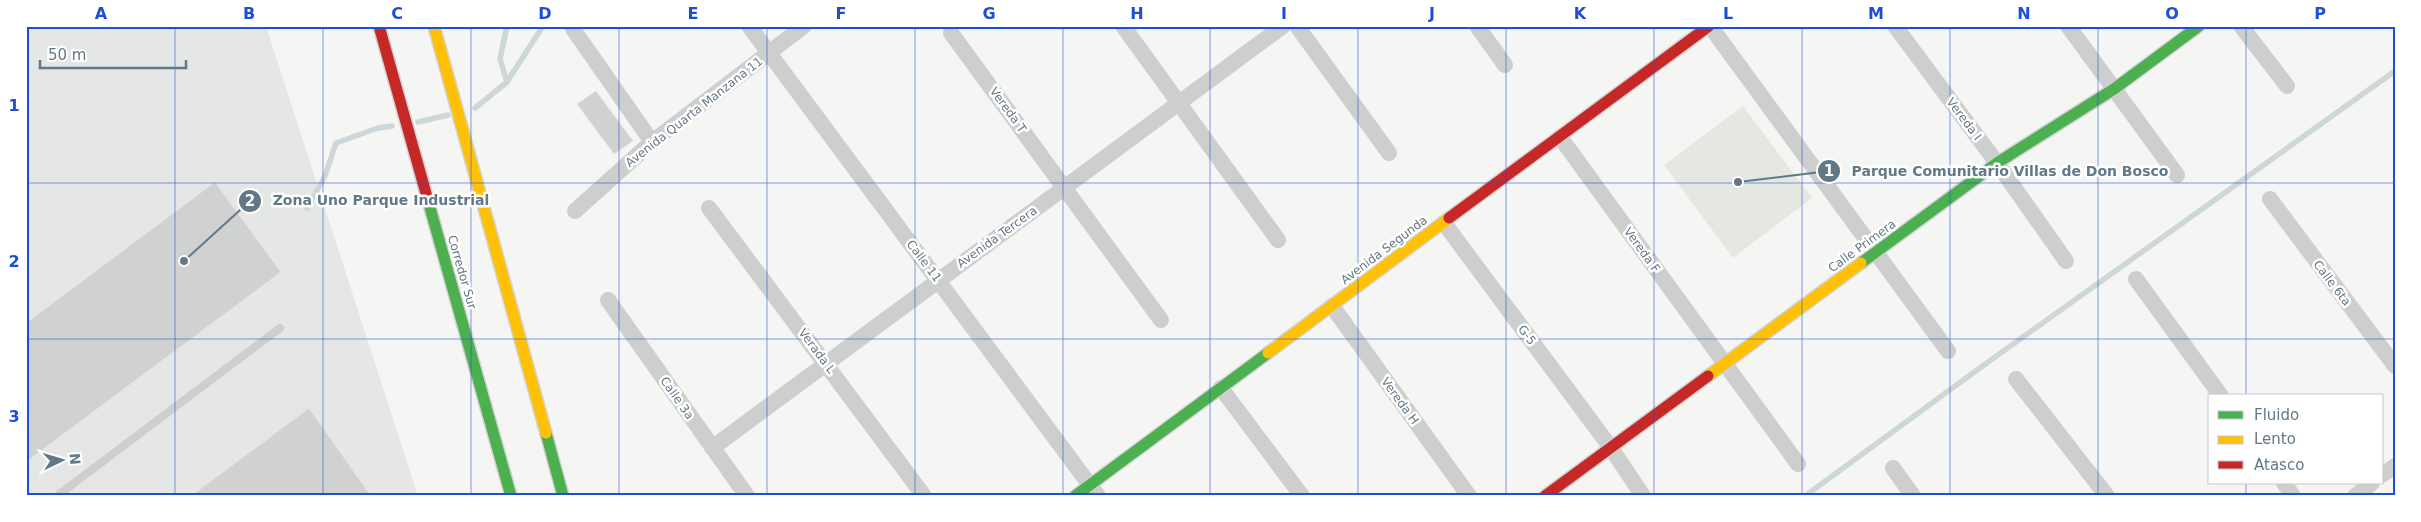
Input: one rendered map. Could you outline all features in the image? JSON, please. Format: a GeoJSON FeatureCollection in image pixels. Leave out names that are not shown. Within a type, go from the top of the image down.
{"type":"FeatureCollection","features":[{"type":"Feature","properties":{"kind":"main road","name":"Corredor Sur"},"geometry":{"type":"LineString","coordinates":[[378,26],[511,496]]}},
{"type":"Feature","properties":{"kind":"main road"},"geometry":{"type":"LineString","coordinates":[[434,26],[563,496]]}},
{"type":"Feature","properties":{"kind":"main road","name":"Avenida Segunda"},"geometry":{"type":"LineString","coordinates":[[1076,496],[1094,490],[1221,388],[1710,26]]}},
{"type":"Feature","properties":{"kind":"main road","name":"Calle Primera"},"geometry":{"type":"LineString","coordinates":[[1545,496],[1997,163],[2114,89],[2199,26]]}},
{"type":"Feature","properties":{"kind":"main road"},"geometry":{"type":"LineString","coordinates":[[493,433],[505,496]]}},
{"type":"Feature","properties":{"kind":"street","name":"Calle 11"},"geometry":{"type":"LineString","coordinates":[[749,26],[1094,490]]}},
{"type":"Feature","properties":{"kind":"street","name":"Avenida Quarta Manzana 11"},"geometry":{"type":"LineString","coordinates":[[575,211],[652,142],[804,26]]}},
{"type":"Feature","properties":{"kind":"street"},"geometry":{"type":"LineString","coordinates":[[1123,26],[1278,240]]}},
{"type":"Feature","properties":{"kind":"street","name":"Avenida Tercera"},"geometry":{"type":"LineString","coordinates":[[712,448],[1283,26]]}},
{"type":"Feature","properties":{"kind":"street"},"geometry":{"type":"LineString","coordinates":[[1297,26],[1390,153]]}},
{"type":"Feature","properties":{"kind":"street"},"geometry":{"type":"LineString","coordinates":[[1477,26],[1505,65]]}},
{"type":"Feature","properties":{"kind":"street"},"geometry":{"type":"LineString","coordinates":[[1710,26],[1948,351]]}},
{"type":"Feature","properties":{"kind":"street","name":"Vereda I"},"geometry":{"type":"LineString","coordinates":[[1894,26],[1997,163],[2066,261]]}},
{"type":"Feature","properties":{"kind":"street"},"geometry":{"type":"LineString","coordinates":[[2068,26],[2177,175]]}},
{"type":"Feature","properties":{"kind":"street"},"geometry":{"type":"LineString","coordinates":[[2240,26],[2287,86]]}},
{"type":"Feature","properties":{"kind":"street"},"geometry":{"type":"LineString","coordinates":[[573,29],[652,142]]}},
{"type":"Feature","properties":{"kind":"street","name":"Vereda T"},"geometry":{"type":"LineString","coordinates":[[951,33],[1161,320]]}},
{"type":"Feature","properties":{"kind":"street","name":"Vereda F"},"geometry":{"type":"LineString","coordinates":[[1560,137],[1798,464]]}},
{"type":"Feature","properties":{"kind":"street","name":"Calle 6ta"},"geometry":{"type":"LineString","coordinates":[[2270,199],[2395,366]]}},
{"type":"Feature","properties":{"kind":"street","name":"Verada L"},"geometry":{"type":"LineString","coordinates":[[708,208],[924,496]]}},
{"type":"Feature","properties":{"kind":"street","name":"G-5"},"geometry":{"type":"LineString","coordinates":[[1444,223],[1611,448],[1643,496]]}},
{"type":"Feature","properties":{"kind":"street"},"geometry":{"type":"LineString","coordinates":[[2136,279],[2220,394]]}},
{"type":"Feature","properties":{"kind":"street","name":"Calle 3a"},"geometry":{"type":"LineString","coordinates":[[608,300],[747,496]]}},
{"type":"Feature","properties":{"kind":"street","name":"Vereda H"},"geometry":{"type":"LineString","coordinates":[[1332,306],[1469,496]]}},
{"type":"Feature","properties":{"kind":"street"},"geometry":{"type":"LineString","coordinates":[[2016,379],[2107,496]]}},
{"type":"Feature","properties":{"kind":"street"},"geometry":{"type":"LineString","coordinates":[[1221,388],[1302,496]]}},
{"type":"Feature","properties":{"kind":"street"},"geometry":{"type":"LineString","coordinates":[[2384,474],[2395,466]]}},
{"type":"Feature","properties":{"kind":"street"},"geometry":{"type":"LineString","coordinates":[[1893,468],[1913,496]]}},
{"type":"Feature","properties":{"kind":"street"},"geometry":{"type":"LineString","coordinates":[[2285,484],[2293,496]]}},
{"type":"Feature","properties":{"kind":"street"},"geometry":{"type":"LineString","coordinates":[[2355,496],[2371,484]]}},
{"type":"Feature","properties":{"kind":"lane"},"geometry":{"type":"LineString","coordinates":[[57,496],[280,328]]}},
{"type":"Feature","properties":{"kind":"shaded area"},"geometry":{"type":"Polygon","coordinates":[[[26,26],[266,26],[418,496],[26,496],[26,26]]]}},
{"type":"Feature","properties":{"kind":"shaded area"},"geometry":{"type":"Polygon","coordinates":[[[1743,106],[1812,198],[1733,258],[1664,165],[1743,106]]]}},
{"type":"Feature","properties":{"kind":"building"},"geometry":{"type":"Polygon","coordinates":[[[596,91],[633,141],[614,154],[577,104],[596,91]]]}},
{"type":"Feature","properties":{"kind":"building"},"geometry":{"type":"Polygon","coordinates":[[[215,182],[281,272],[26,462],[26,323],[215,182]]]}},
{"type":"Feature","properties":{"kind":"building"},"geometry":{"type":"Polygon","coordinates":[[[309,408],[371,496],[191,496],[309,408]]]}},
{"type":"Feature","properties":{"kind":"waterway"},"geometry":{"type":"LineString","coordinates":[[507,26],[500,59],[507,82]]}},
{"type":"Feature","properties":{"kind":"waterway"},"geometry":{"type":"LineString","coordinates":[[475,108],[507,82],[543,26]]}},
{"type":"Feature","properties":{"kind":"waterway"},"geometry":{"type":"LineString","coordinates":[[1805,496],[1977,370],[2395,71]]}},
{"type":"Feature","properties":{"kind":"waterway"},"geometry":{"type":"LineString","coordinates":[[418,122],[448,115]]}},
{"type":"Feature","properties":{"kind":"waterway"},"geometry":{"type":"LineString","coordinates":[[307,208],[325,176],[336,143],[378,128],[392,126]]}},
{"type":"Feature","properties":{"kind":"traffic: fast"},"geometry":{"type":"LineString","coordinates":[[1861,263],[1997,163],[2114,89],[2199,26]]}},
{"type":"Feature","properties":{"kind":"traffic: fast"},"geometry":{"type":"LineString","coordinates":[[427,197],[511,496]]}},
{"type":"Feature","properties":{"kind":"traffic: fast"},"geometry":{"type":"LineString","coordinates":[[1075,496],[1268,353]]}},
{"type":"Feature","properties":{"kind":"traffic: fast"},"geometry":{"type":"LineString","coordinates":[[546,433],[563,496]]}},
{"type":"Feature","properties":{"kind":"traffic: slow"},"geometry":{"type":"LineString","coordinates":[[434,26],[546,433]]}},
{"type":"Feature","properties":{"kind":"traffic: slow"},"geometry":{"type":"LineString","coordinates":[[1268,353],[1449,218]]}},
{"type":"Feature","properties":{"kind":"traffic: slow"},"geometry":{"type":"LineString","coordinates":[[1708,376],[1861,263]]}},
{"type":"Feature","properties":{"kind":"traffic: jam"},"geometry":{"type":"LineString","coordinates":[[379,26],[427,197]]}},
{"type":"Feature","properties":{"kind":"traffic: jam"},"geometry":{"type":"LineString","coordinates":[[1449,218],[1709,26]]}},
{"type":"Feature","properties":{"kind":"traffic: jam"},"geometry":{"type":"LineString","coordinates":[[1545,496],[1708,376]]}},
{"type":"Feature","properties":{"kind":"place","name":"Parque Comunitario Villas de Don Bosco"},"geometry":{"type":"Point","coordinates":[1738,182]}},
{"type":"Feature","properties":{"kind":"place","name":"Zona Uno Parque Industrial"},"geometry":{"type":"Point","coordinates":[184,261]}}]}
